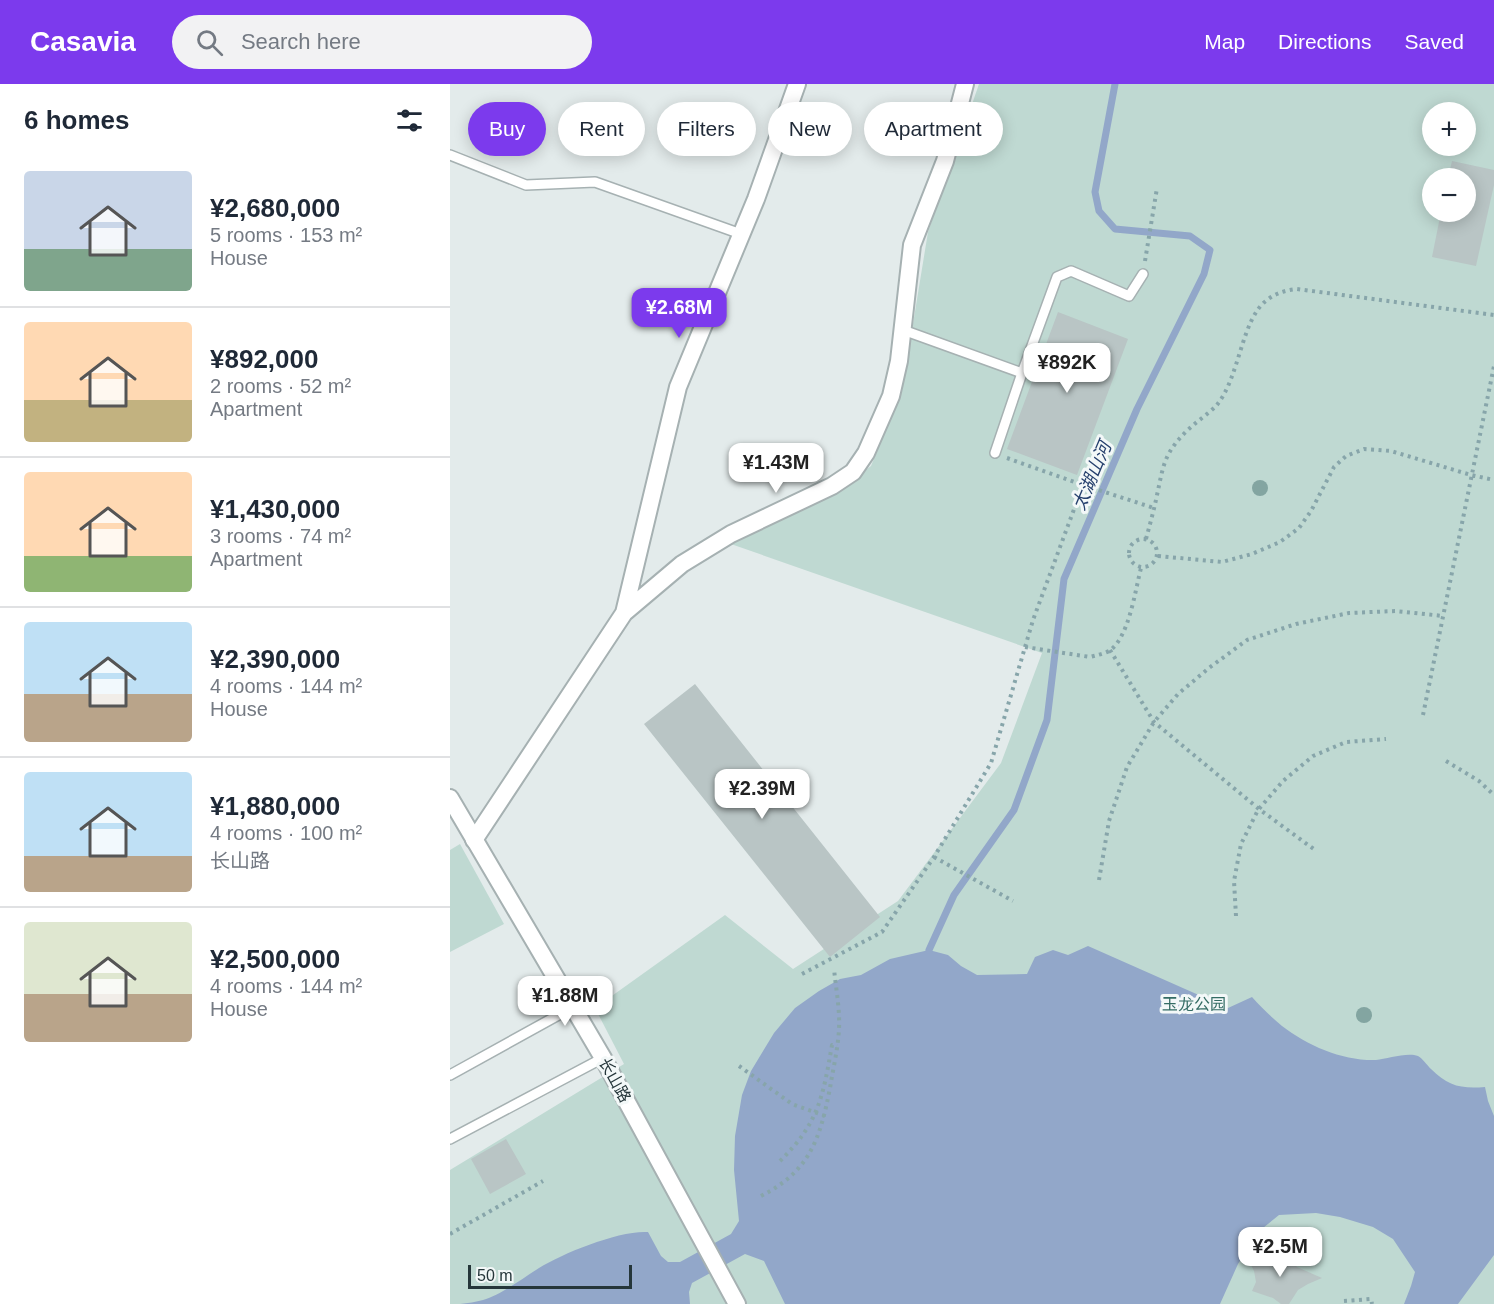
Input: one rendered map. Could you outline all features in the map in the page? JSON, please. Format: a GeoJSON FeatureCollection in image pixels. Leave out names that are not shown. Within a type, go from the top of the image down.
{"type":"FeatureCollection","features":[{"type":"Feature","properties":{"kind":"street"},"geometry":{"type":"LineString","coordinates":[[474,840],[624,613],[682,564],[730,534],[832,486],[853,471],[866,453],[891,396],[900,361],[912,245],[945,161],[965,84]]}},
{"type":"Feature","properties":{"kind":"street"},"geometry":{"type":"LineString","coordinates":[[624,613],[678,387],[756,199],[794,85]]}},
{"type":"Feature","properties":{"kind":"street","name":"长山路"},"geometry":{"type":"LineString","coordinates":[[450,798],[603,1058],[738,1304]]}},
{"type":"Feature","properties":{"kind":"lane"},"geometry":{"type":"LineString","coordinates":[[450,155],[526,185],[595,182],[741,234]]}},
{"type":"Feature","properties":{"kind":"lane"},"geometry":{"type":"LineString","coordinates":[[995,453],[1057,277],[1071,271],[1129,296],[1143,274]]}},
{"type":"Feature","properties":{"kind":"lane"},"geometry":{"type":"LineString","coordinates":[[903,330],[1022,373]]}},
{"type":"Feature","properties":{"kind":"lane"},"geometry":{"type":"LineString","coordinates":[[450,1075],[573,1007]]}},
{"type":"Feature","properties":{"kind":"lane"},"geometry":{"type":"LineString","coordinates":[[450,1139],[603,1058]]}},
{"type":"Feature","properties":{"kind":"path"},"geometry":{"type":"LineString","coordinates":[[1143,274],[1157,188]]}},
{"type":"Feature","properties":{"kind":"path"},"geometry":{"type":"LineString","coordinates":[[1146,539],[1168,455],[1177,441],[1215,407],[1232,376],[1249,325],[1266,300],[1282,291],[1297,289],[1494,315]]}},
{"type":"Feature","properties":{"kind":"path"},"geometry":{"type":"LineString","coordinates":[[1423,715],[1494,366]]}},
{"type":"Feature","properties":{"kind":"path"},"geometry":{"type":"LineString","coordinates":[[1158,556],[1222,562],[1252,554],[1280,542],[1299,528],[1311,511],[1334,467],[1346,456],[1364,449],[1391,451],[1494,480]]}},
{"type":"Feature","properties":{"kind":"path"},"geometry":{"type":"LineString","coordinates":[[995,453],[1154,508]]}},
{"type":"Feature","properties":{"kind":"path"},"geometry":{"type":"LineString","coordinates":[[802,974],[882,932],[934,857],[991,763],[1033,620],[1083,485]]}},
{"type":"Feature","properties":{"kind":"path"},"geometry":{"type":"LineString","coordinates":[[1146,539],[1155,545],[1158,556],[1152,565],[1141,568],[1131,560],[1130,548],[1139,540],[1146,539]]}},
{"type":"Feature","properties":{"kind":"path"},"geometry":{"type":"LineString","coordinates":[[1025,647],[1090,657],[1110,651],[1126,629],[1141,568]]}},
{"type":"Feature","properties":{"kind":"path"},"geometry":{"type":"LineString","coordinates":[[1099,880],[1109,821],[1127,767],[1154,722],[1178,694],[1209,668],[1247,640],[1296,624],[1349,614],[1395,611],[1443,616]]}},
{"type":"Feature","properties":{"kind":"path"},"geometry":{"type":"LineString","coordinates":[[1110,651],[1154,722],[1259,809],[1315,850]]}},
{"type":"Feature","properties":{"kind":"path"},"geometry":{"type":"LineString","coordinates":[[1236,916],[1234,881],[1241,843],[1259,809],[1284,781],[1313,756],[1346,742],[1386,739]]}},
{"type":"Feature","properties":{"kind":"path"},"geometry":{"type":"LineString","coordinates":[[1446,761],[1479,781],[1494,795]]}},
{"type":"Feature","properties":{"kind":"path"},"geometry":{"type":"LineString","coordinates":[[934,857],[1013,901]]}},
{"type":"Feature","properties":{"kind":"path"},"geometry":{"type":"LineString","coordinates":[[761,1196],[782,1184],[802,1165],[817,1140],[825,1116],[839,1027],[834,969]]}},
{"type":"Feature","properties":{"kind":"path"},"geometry":{"type":"LineString","coordinates":[[780,1161],[807,1130],[821,1098],[832,1045],[837,1046]]}},
{"type":"Feature","properties":{"kind":"path"},"geometry":{"type":"LineString","coordinates":[[739,1066],[792,1104],[825,1116]]}},
{"type":"Feature","properties":{"kind":"path"},"geometry":{"type":"LineString","coordinates":[[450,1234],[543,1181]]}},
{"type":"Feature","properties":{"kind":"path"},"geometry":{"type":"LineString","coordinates":[[1344,1301],[1371,1299],[1372,1304]]}},
{"type":"Feature","properties":{"kind":"green space","name":"玉龙公园"},"geometry":{"type":"Polygon","coordinates":[[[979,84],[1494,84],[1494,1304],[450,1304],[450,1170],[624,1064],[595,1008],[725,915],[793,969],[898,901],[1001,763],[1042,653],[728,543],[837,491],[871,466],[902,391],[928,232],[954,156],[1003,156],[1003,102],[973,102],[979,84]]]}},
{"type":"Feature","properties":{"kind":"green space"},"geometry":{"type":"Polygon","coordinates":[[[460,844],[504,924],[450,952],[450,850],[460,844]]]}},
{"type":"Feature","properties":{"kind":"water"},"geometry":{"type":"Polygon","coordinates":[[[1088,946],[1228,1008],[1252,997],[1282,1026],[1326,1051],[1364,1060],[1418,1056],[1437,1075],[1449,1083],[1462,1087],[1485,1087],[1494,1116],[1494,1255],[1458,1304],[1404,1304],[1415,1272],[1393,1239],[1373,1227],[1340,1217],[1316,1213],[1279,1215],[1258,1232],[1238,1264],[1220,1304],[785,1304],[764,1261],[745,1254],[692,1283],[689,1292],[690,1304],[460,1304],[490,1298],[562,1256],[623,1235],[648,1232],[661,1256],[668,1262],[680,1262],[731,1234],[739,1221],[734,1170],[735,1136],[742,1095],[751,1071],[774,1033],[795,1008],[840,979],[861,975],[890,959],[929,950],[948,955],[977,975],[1027,974],[1035,957],[1053,950],[1068,955],[1088,946]]]}},
{"type":"Feature","properties":{"kind":"building"},"geometry":{"type":"Polygon","coordinates":[[[1452,161],[1494,170],[1494,185],[1476,266],[1432,257],[1439,222],[1476,222],[1476,168],[1450,168],[1452,161]]]}},
{"type":"Feature","properties":{"kind":"building"},"geometry":{"type":"Polygon","coordinates":[[[1058,312],[1128,339],[1077,475],[1007,449],[1058,312]]]}},
{"type":"Feature","properties":{"kind":"building"},"geometry":{"type":"Polygon","coordinates":[[[695,684],[880,917],[830,957],[644,724],[695,684]]]}},
{"type":"Feature","properties":{"kind":"building"},"geometry":{"type":"Polygon","coordinates":[[[506,1139],[526,1174],[490,1194],[471,1159],[506,1139]]]}},
{"type":"Feature","properties":{"kind":"building"},"geometry":{"type":"Polygon","coordinates":[[[1284,1248],[1297,1267],[1322,1278],[1298,1290],[1289,1304],[1281,1304],[1273,1298],[1252,1291],[1256,1282],[1249,1261],[1269,1260],[1279,1255],[1284,1248]]]}},
{"type":"Feature","properties":{"kind":"waterway","name":"太湖山河"},"geometry":{"type":"LineString","coordinates":[[929,950],[954,895],[1014,810],[1047,720],[1064,579],[1137,409],[1204,274],[1210,250],[1190,236],[1115,229],[1099,211],[1095,192],[1115,84]]}}]}
